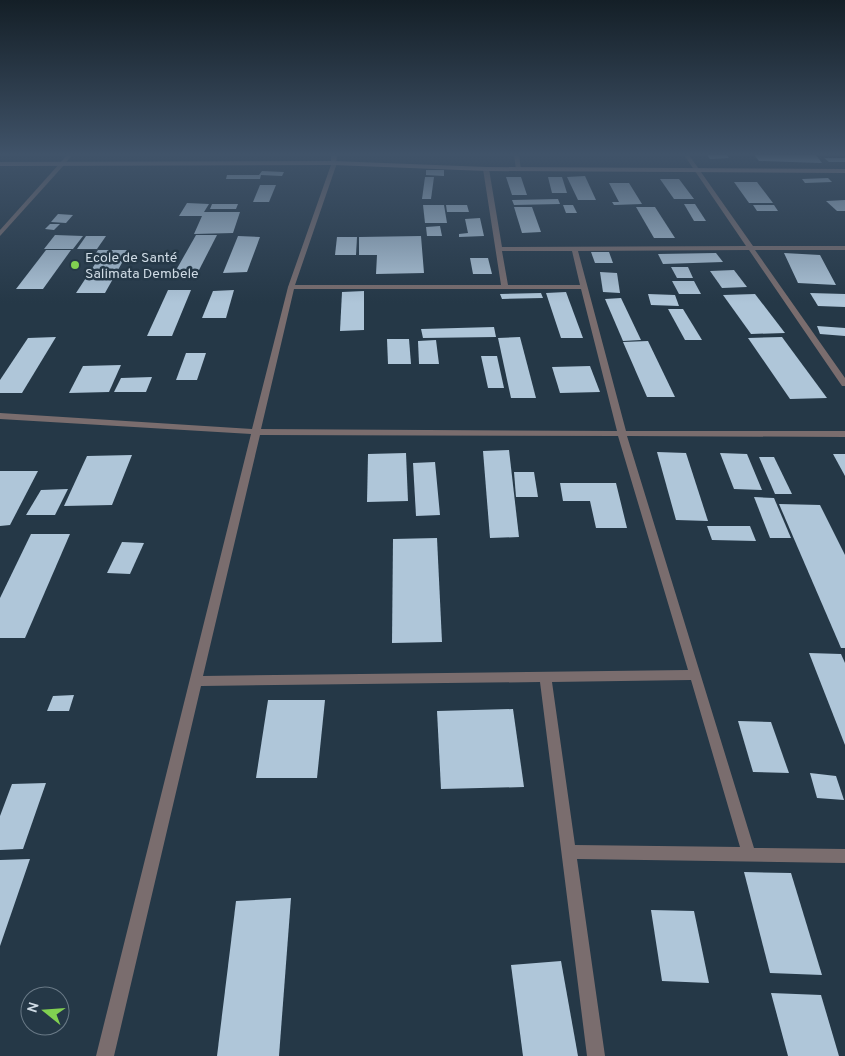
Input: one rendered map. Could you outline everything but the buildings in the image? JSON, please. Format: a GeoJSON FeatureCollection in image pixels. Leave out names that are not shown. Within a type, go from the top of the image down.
{"type":"FeatureCollection","features":[{"type":"Feature","properties":{"kind":"street"},"geometry":{"type":"LineString","coordinates":[[0,234],[26,204]]}},
{"type":"Feature","properties":{"kind":"street"},"geometry":{"type":"LineString","coordinates":[[105,1056],[291,287],[319,204]]}},
{"type":"Feature","properties":{"kind":"street"},"geometry":{"type":"LineString","coordinates":[[492,204],[505,287]]}},
{"type":"Feature","properties":{"kind":"street"},"geometry":{"type":"LineString","coordinates":[[720,204],[845,384]]}},
{"type":"Feature","properties":{"kind":"street"},"geometry":{"type":"LineString","coordinates":[[574,248],[622,434],[749,854]]}},
{"type":"Feature","properties":{"kind":"street"},"geometry":{"type":"LineString","coordinates":[[499,249],[845,248]]}},
{"type":"Feature","properties":{"kind":"street"},"geometry":{"type":"LineString","coordinates":[[291,287],[583,287]]}},
{"type":"Feature","properties":{"kind":"street"},"geometry":{"type":"LineString","coordinates":[[0,416],[256,432],[845,434]]}},
{"type":"Feature","properties":{"kind":"street"},"geometry":{"type":"LineString","coordinates":[[196,681],[694,675]]}},
{"type":"Feature","properties":{"kind":"street"},"geometry":{"type":"LineString","coordinates":[[545,676],[596,1056]]}},
{"type":"Feature","properties":{"kind":"street"},"geometry":{"type":"LineString","coordinates":[[568,852],[845,856]]}},
{"type":"Feature","properties":{"kind":"place","name":"Ecole de Santé Salimata Dembele"},"geometry":{"type":"Point","coordinates":[75,265]}}]}
